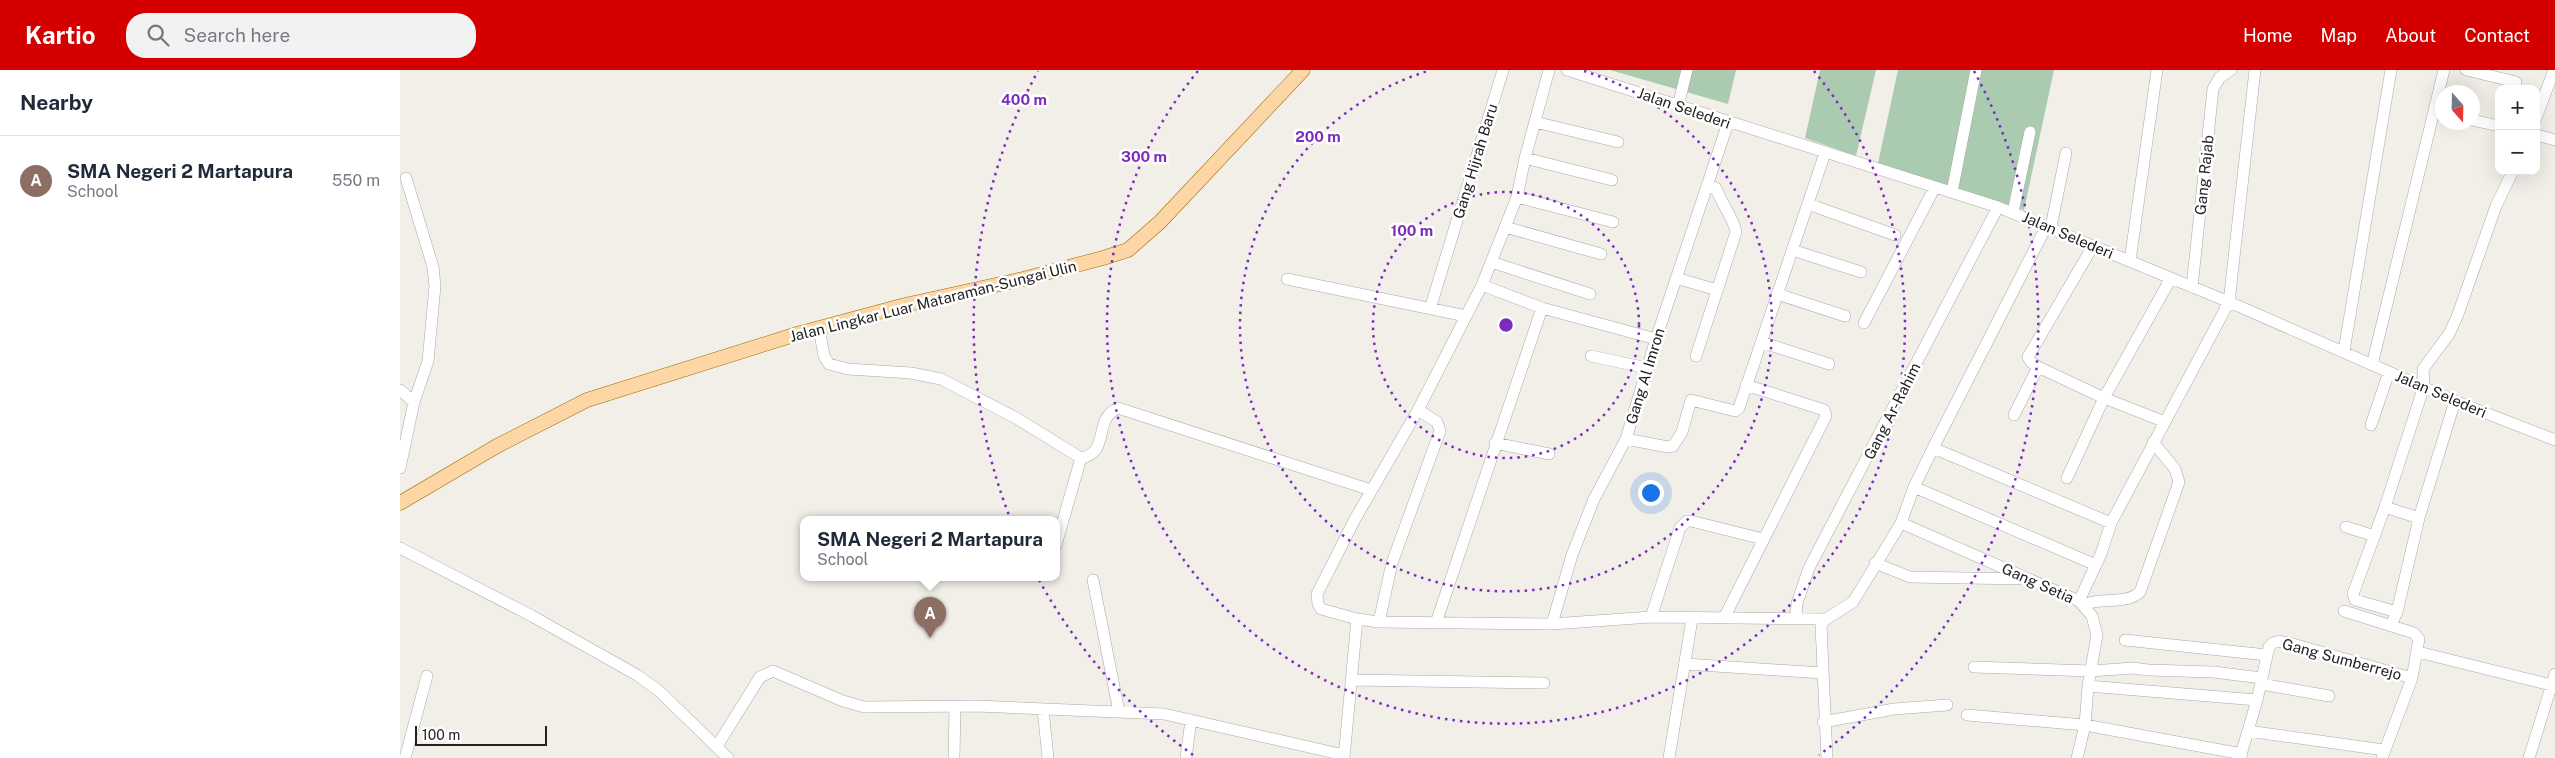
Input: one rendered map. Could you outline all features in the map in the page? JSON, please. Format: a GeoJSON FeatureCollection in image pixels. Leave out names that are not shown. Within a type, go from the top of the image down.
{"type":"FeatureCollection","features":[{"type":"Feature","properties":{"kind":"main road","name":"Jalan Lingkar Luar Mataraman-Sungai Ulin"},"geometry":{"type":"LineString","coordinates":[[401,499],[497,446],[587,400],[819,328],[905,305],[1023,279],[1128,250],[1160,222],[1303,70]]}},
{"type":"Feature","properties":{"kind":"street","name":"Gang Hijrah Baru"},"geometry":{"type":"LineString","coordinates":[[1430,309],[1503,70]]}},
{"type":"Feature","properties":{"kind":"street"},"geometry":{"type":"LineString","coordinates":[[1549,70],[1525,158],[1517,197],[1482,285],[1418,410],[1372,490],[1317,594],[1318,604],[1322,609],[1357,619],[1379,622],[1552,624],[1651,617],[1692,619],[1826,619]]}},
{"type":"Feature","properties":{"kind":"street","name":"Jalan Selederi"},"geometry":{"type":"LineString","coordinates":[[1567,70],[1590,73],[1728,123],[1825,153],[1836,154],[2013,212],[2344,351],[2455,401],[2555,440]]}},
{"type":"Feature","properties":{"kind":"street"},"geometry":{"type":"LineString","coordinates":[[1678,106],[1687,70]]}},
{"type":"Feature","properties":{"kind":"street"},"geometry":{"type":"LineString","coordinates":[[1952,192],[1976,70]]}},
{"type":"Feature","properties":{"kind":"street"},"geometry":{"type":"LineString","coordinates":[[2130,262],[2157,70]]}},
{"type":"Feature","properties":{"kind":"street","name":"Gang Rajab"},"geometry":{"type":"LineString","coordinates":[[2192,287],[2214,89],[2220,77],[2231,70]]}},
{"type":"Feature","properties":{"kind":"street"},"geometry":{"type":"LineString","coordinates":[[2153,442],[2176,469],[2179,482],[2140,592],[2133,598],[2082,604],[2111,523],[2153,442],[2229,302],[2255,70]]}},
{"type":"Feature","properties":{"kind":"street"},"geometry":{"type":"LineString","coordinates":[[2344,351],[2391,70]]}},
{"type":"Feature","properties":{"kind":"street"},"geometry":{"type":"LineString","coordinates":[[2442,85],[2444,70]]}},
{"type":"Feature","properties":{"kind":"street"},"geometry":{"type":"LineString","coordinates":[[2466,70],[2516,82]]}},
{"type":"Feature","properties":{"kind":"street"},"geometry":{"type":"LineString","coordinates":[[2540,107],[2554,70]]}},
{"type":"Feature","properties":{"kind":"street"},"geometry":{"type":"LineString","coordinates":[[1535,122],[1618,142]]}},
{"type":"Feature","properties":{"kind":"street"},"geometry":{"type":"LineString","coordinates":[[2480,122],[2495,125]]}},
{"type":"Feature","properties":{"kind":"street","name":"Gang Al Imron"},"geometry":{"type":"LineString","coordinates":[[1552,624],[1572,554],[1594,499],[1626,439],[1656,339],[1728,123]]}},
{"type":"Feature","properties":{"kind":"street"},"geometry":{"type":"LineString","coordinates":[[2372,365],[2435,127]]}},
{"type":"Feature","properties":{"kind":"street"},"geometry":{"type":"LineString","coordinates":[[2013,212],[2030,132]]}},
{"type":"Feature","properties":{"kind":"street"},"geometry":{"type":"LineString","coordinates":[[2540,137],[2555,140]]}},
{"type":"Feature","properties":{"kind":"street"},"geometry":{"type":"LineString","coordinates":[[1826,758],[1823,722],[1821,625],[1826,619],[1853,602],[1901,523],[1914,487],[1933,448],[2048,227],[2066,152]]}},
{"type":"Feature","properties":{"kind":"street"},"geometry":{"type":"LineString","coordinates":[[1626,439],[1668,447],[1673,446],[1682,432],[1692,400],[1735,411],[1739,408],[1825,153]]}},
{"type":"Feature","properties":{"kind":"street"},"geometry":{"type":"LineString","coordinates":[[1525,158],[1612,180]]}},
{"type":"Feature","properties":{"kind":"street"},"geometry":{"type":"LineString","coordinates":[[2397,612],[2359,602],[2354,597],[2424,386],[2423,369],[2449,334],[2457,317],[2496,206],[2510,175]]}},
{"type":"Feature","properties":{"kind":"street"},"geometry":{"type":"LineString","coordinates":[[400,186],[406,178],[433,266],[435,286],[428,361],[414,402],[400,468]]}},
{"type":"Feature","properties":{"kind":"street"},"geometry":{"type":"LineString","coordinates":[[1696,356],[1736,232],[1734,223],[1720,201],[1716,188],[1707,185]]}},
{"type":"Feature","properties":{"kind":"street"},"geometry":{"type":"LineString","coordinates":[[1864,323],[1935,187]]}},
{"type":"Feature","properties":{"kind":"street"},"geometry":{"type":"LineString","coordinates":[[1517,197],[1613,222]]}},
{"type":"Feature","properties":{"kind":"street"},"geometry":{"type":"LineString","coordinates":[[1808,204],[1895,235]]}},
{"type":"Feature","properties":{"kind":"street","name":"Gang Ar-Rahim"},"geometry":{"type":"LineString","coordinates":[[1796,618],[1797,603],[1809,568],[1998,207]]}},
{"type":"Feature","properties":{"kind":"street"},"geometry":{"type":"LineString","coordinates":[[1505,226],[1601,254]]}},
{"type":"Feature","properties":{"kind":"street"},"geometry":{"type":"LineString","coordinates":[[2093,246],[2028,357],[2030,362],[2104,398],[2165,422]]}},
{"type":"Feature","properties":{"kind":"street"},"geometry":{"type":"LineString","coordinates":[[1792,250],[1861,272]]}},
{"type":"Feature","properties":{"kind":"street"},"geometry":{"type":"LineString","coordinates":[[1491,262],[1590,294]]}},
{"type":"Feature","properties":{"kind":"street"},"geometry":{"type":"LineString","coordinates":[[1676,278],[1717,290]]}},
{"type":"Feature","properties":{"kind":"street"},"geometry":{"type":"LineString","coordinates":[[2066,478],[2104,398],[2171,278]]}},
{"type":"Feature","properties":{"kind":"street"},"geometry":{"type":"LineString","coordinates":[[1287,279],[1466,316]]}},
{"type":"Feature","properties":{"kind":"street"},"geometry":{"type":"LineString","coordinates":[[1482,285],[1542,308],[1656,339]]}},
{"type":"Feature","properties":{"kind":"street"},"geometry":{"type":"LineString","coordinates":[[1777,294],[1845,316]]}},
{"type":"Feature","properties":{"kind":"street"},"geometry":{"type":"LineString","coordinates":[[1436,623],[1542,308]]}},
{"type":"Feature","properties":{"kind":"street"},"geometry":{"type":"LineString","coordinates":[[819,328],[824,356],[829,364],[848,369],[910,373],[940,379],[1016,418],[1081,458],[1096,451],[1104,420],[1118,408],[1372,490]]}},
{"type":"Feature","properties":{"kind":"street"},"geometry":{"type":"LineString","coordinates":[[1761,342],[1829,364]]}},
{"type":"Feature","properties":{"kind":"street"},"geometry":{"type":"LineString","coordinates":[[1591,356],[1647,368]]}},
{"type":"Feature","properties":{"kind":"street"},"geometry":{"type":"LineString","coordinates":[[2014,415],[2038,367]]}},
{"type":"Feature","properties":{"kind":"street"},"geometry":{"type":"LineString","coordinates":[[2371,425],[2389,372]]}},
{"type":"Feature","properties":{"kind":"street"},"geometry":{"type":"LineString","coordinates":[[1724,618],[1826,414],[1824,410],[1746,385]]}},
{"type":"Feature","properties":{"kind":"street"},"geometry":{"type":"LineString","coordinates":[[400,390],[414,402]]}},
{"type":"Feature","properties":{"kind":"street"},"geometry":{"type":"LineString","coordinates":[[2391,625],[2397,612],[2419,518],[2455,401]]}},
{"type":"Feature","properties":{"kind":"street"},"geometry":{"type":"LineString","coordinates":[[1379,622],[1392,563],[1440,431],[1437,422],[1418,410]]}},
{"type":"Feature","properties":{"kind":"street"},"geometry":{"type":"LineString","coordinates":[[1495,443],[1548,454]]}},
{"type":"Feature","properties":{"kind":"street"},"geometry":{"type":"LineString","coordinates":[[1933,448],[2111,523]]}},
{"type":"Feature","properties":{"kind":"street"},"geometry":{"type":"LineString","coordinates":[[1060,531],[1081,458]]}},
{"type":"Feature","properties":{"kind":"street"},"geometry":{"type":"LineString","coordinates":[[1914,487],[2096,565]]}},
{"type":"Feature","properties":{"kind":"street"},"geometry":{"type":"LineString","coordinates":[[2385,508],[2419,518]]}},
{"type":"Feature","properties":{"kind":"street"},"geometry":{"type":"LineString","coordinates":[[1651,617],[1680,528],[1687,521],[1764,539]]}},
{"type":"Feature","properties":{"kind":"street","name":"Gang Setia"},"geometry":{"type":"LineString","coordinates":[[1901,523],[2030,579],[2082,604],[2092,616],[2097,635],[2088,686],[2085,725],[2077,758]]}},
{"type":"Feature","properties":{"kind":"street"},"geometry":{"type":"LineString","coordinates":[[2346,527],[2375,536]]}},
{"type":"Feature","properties":{"kind":"street"},"geometry":{"type":"LineString","coordinates":[[400,548],[532,616],[637,675],[659,692],[728,758]]}},
{"type":"Feature","properties":{"kind":"street"},"geometry":{"type":"LineString","coordinates":[[1875,563],[1910,577],[2030,579]]}},
{"type":"Feature","properties":{"kind":"street"},"geometry":{"type":"LineString","coordinates":[[1093,580],[1119,712]]}},
{"type":"Feature","properties":{"kind":"street"},"geometry":{"type":"LineString","coordinates":[[2248,730],[2383,754],[2412,678],[2420,642],[2418,636],[2391,625],[2344,611]]}},
{"type":"Feature","properties":{"kind":"street"},"geometry":{"type":"LineString","coordinates":[[717,746],[760,677],[767,671],[773,671],[842,701],[864,707],[1043,709],[1164,714],[1344,756],[1357,619]]}},
{"type":"Feature","properties":{"kind":"street"},"geometry":{"type":"LineString","coordinates":[[1669,758],[1692,619]]}},
{"type":"Feature","properties":{"kind":"street"},"geometry":{"type":"LineString","coordinates":[[2125,640],[2236,650],[2267,655]]}},
{"type":"Feature","properties":{"kind":"street","name":"Gang Sumberrejo"},"geometry":{"type":"LineString","coordinates":[[2241,756],[2257,700],[2269,647],[2278,641],[2412,678]]}},
{"type":"Feature","properties":{"kind":"street"},"geometry":{"type":"LineString","coordinates":[[2418,652],[2554,681],[2529,758]]}},
{"type":"Feature","properties":{"kind":"street"},"geometry":{"type":"LineString","coordinates":[[1685,664],[1822,672]]}},
{"type":"Feature","properties":{"kind":"street"},"geometry":{"type":"LineString","coordinates":[[1974,667],[2091,672],[2133,668],[2213,672],[2329,696]]}},
{"type":"Feature","properties":{"kind":"street"},"geometry":{"type":"LineString","coordinates":[[405,758],[427,676]]}},
{"type":"Feature","properties":{"kind":"street"},"geometry":{"type":"LineString","coordinates":[[1351,680],[1544,683]]}},
{"type":"Feature","properties":{"kind":"street"},"geometry":{"type":"LineString","coordinates":[[2088,686],[2257,700]]}},
{"type":"Feature","properties":{"kind":"street"},"geometry":{"type":"LineString","coordinates":[[1823,722],[1894,709],[1947,705]]}},
{"type":"Feature","properties":{"kind":"street"},"geometry":{"type":"LineString","coordinates":[[954,758],[955,707]]}},
{"type":"Feature","properties":{"kind":"street"},"geometry":{"type":"LineString","coordinates":[[1043,709],[1048,758]]}},
{"type":"Feature","properties":{"kind":"street"},"geometry":{"type":"LineString","coordinates":[[1967,715],[2085,725],[2241,756]]}},
{"type":"Feature","properties":{"kind":"street"},"geometry":{"type":"LineString","coordinates":[[1186,758],[1191,720]]}},
{"type":"Feature","properties":{"kind":"green space"},"geometry":{"type":"Polygon","coordinates":[[[1610,70],[1736,70],[1728,104],[1610,70]]]}},
{"type":"Feature","properties":{"kind":"green space"},"geometry":{"type":"Polygon","coordinates":[[[1820,70],[1876,70],[1856,156],[1805,138],[1820,70]]]}},
{"type":"Feature","properties":{"kind":"green space"},"geometry":{"type":"Polygon","coordinates":[[[1898,70],[2054,70],[2024,210],[1878,163],[1898,70]]]}},
{"type":"Feature","properties":{"kind":"place","name":"SMA Negeri 2 Martapura"},"geometry":{"type":"Point","coordinates":[930,638]}}]}
